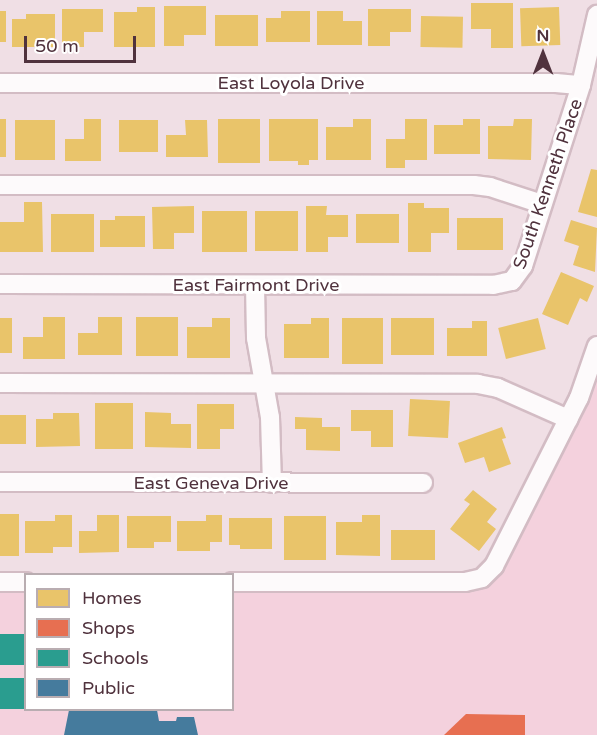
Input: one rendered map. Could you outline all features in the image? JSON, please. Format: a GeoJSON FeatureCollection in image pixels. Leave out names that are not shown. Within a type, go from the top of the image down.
{"type":"FeatureCollection","features":[{"type":"Feature","properties":{"kind":"street","name":"South Kenneth Place"},"geometry":{"type":"LineString","coordinates":[[512,281],[523,266],[581,85],[597,15]]}},
{"type":"Feature","properties":{"kind":"street","name":"East Loyola Drive"},"geometry":{"type":"LineString","coordinates":[[0,83],[556,83],[581,85]]}},
{"type":"Feature","properties":{"kind":"street"},"geometry":{"type":"LineString","coordinates":[[0,185],[474,185],[490,187],[542,204]]}},
{"type":"Feature","properties":{"kind":"street","name":"East Fairmont Drive"},"geometry":{"type":"LineString","coordinates":[[0,284],[493,285],[512,281]]}},
{"type":"Feature","properties":{"kind":"street"},"geometry":{"type":"LineString","coordinates":[[255,285],[256,338],[271,433],[272,483]]}},
{"type":"Feature","properties":{"kind":"street"},"geometry":{"type":"LineString","coordinates":[[234,582],[465,582],[482,578],[494,566],[579,398],[597,346]]}},
{"type":"Feature","properties":{"kind":"street"},"geometry":{"type":"LineString","coordinates":[[0,383],[488,385],[568,419]]}},
{"type":"Feature","properties":{"kind":"street","name":"East Geneva Drive"},"geometry":{"type":"LineString","coordinates":[[0,482],[423,483]]}},
{"type":"Feature","properties":{"kind":"street"},"geometry":{"type":"LineString","coordinates":[[0,582],[24,582]]}},
{"type":"Feature","properties":{"kind":"shaded area"},"geometry":{"type":"Polygon","coordinates":[[[597,346],[597,735],[0,735],[0,582],[24,582],[24,711],[234,711],[234,582],[482,578],[597,346]]]}},
{"type":"Feature","properties":{"kind":"building: Homes"},"geometry":{"type":"Polygon","coordinates":[[[471,3],[513,3],[513,48],[491,48],[491,29],[471,29],[471,3]]]}},
{"type":"Feature","properties":{"kind":"building: Homes"},"geometry":{"type":"Polygon","coordinates":[[[164,6],[206,6],[206,35],[184,35],[184,46],[164,46],[164,6]]]}},
{"type":"Feature","properties":{"kind":"building: Homes"},"geometry":{"type":"Polygon","coordinates":[[[137,7],[155,7],[155,47],[114,47],[114,12],[137,12],[137,7]]]}},
{"type":"Feature","properties":{"kind":"building: Homes"},"geometry":{"type":"Polygon","coordinates":[[[559,7],[560,45],[521,46],[520,8],[559,7]]]}},
{"type":"Feature","properties":{"kind":"building: Homes"},"geometry":{"type":"Polygon","coordinates":[[[62,9],[103,9],[103,32],[84,32],[84,47],[62,47],[62,9]]]}},
{"type":"Feature","properties":{"kind":"building: Homes"},"geometry":{"type":"Polygon","coordinates":[[[368,9],[411,9],[411,32],[390,32],[390,46],[368,46],[368,9]]]}},
{"type":"Feature","properties":{"kind":"building: Homes"},"geometry":{"type":"Polygon","coordinates":[[[0,11],[6,11],[6,42],[0,42],[0,11]]]}},
{"type":"Feature","properties":{"kind":"building: Homes"},"geometry":{"type":"Polygon","coordinates":[[[281,11],[310,11],[310,42],[266,42],[266,18],[281,18],[281,11]]]}},
{"type":"Feature","properties":{"kind":"building: Homes"},"geometry":{"type":"Polygon","coordinates":[[[317,11],[343,11],[343,21],[362,21],[362,45],[317,45],[317,11]]]}},
{"type":"Feature","properties":{"kind":"building: Homes"},"geometry":{"type":"Polygon","coordinates":[[[26,14],[55,14],[55,47],[12,47],[12,19],[26,19],[26,14]]]}},
{"type":"Feature","properties":{"kind":"building: Homes"},"geometry":{"type":"Polygon","coordinates":[[[215,15],[258,15],[258,46],[215,46],[215,15]]]}},
{"type":"Feature","properties":{"kind":"building: Homes"},"geometry":{"type":"Polygon","coordinates":[[[421,16],[463,17],[462,48],[420,47],[421,16]]]}},
{"type":"Feature","properties":{"kind":"building: Homes"},"geometry":{"type":"Polygon","coordinates":[[[0,119],[6,119],[6,157],[0,157],[0,119]]]}},
{"type":"Feature","properties":{"kind":"building: Homes"},"geometry":{"type":"Polygon","coordinates":[[[84,119],[101,119],[101,161],[65,161],[65,139],[84,139],[84,119]]]}},
{"type":"Feature","properties":{"kind":"building: Homes"},"geometry":{"type":"Polygon","coordinates":[[[218,119],[260,119],[260,163],[218,163],[218,119]]]}},
{"type":"Feature","properties":{"kind":"building: Homes"},"geometry":{"type":"Polygon","coordinates":[[[269,119],[318,119],[318,160],[309,160],[309,165],[298,165],[298,161],[269,161],[269,119]]]}},
{"type":"Feature","properties":{"kind":"building: Homes"},"geometry":{"type":"Polygon","coordinates":[[[353,119],[371,119],[371,160],[326,160],[326,127],[353,127],[353,119]]]}},
{"type":"Feature","properties":{"kind":"building: Homes"},"geometry":{"type":"Polygon","coordinates":[[[405,119],[427,119],[427,160],[405,160],[405,168],[386,168],[386,139],[405,139],[405,119]]]}},
{"type":"Feature","properties":{"kind":"building: Homes"},"geometry":{"type":"Polygon","coordinates":[[[463,119],[480,119],[480,154],[434,154],[434,125],[463,125],[463,119]]]}},
{"type":"Feature","properties":{"kind":"building: Homes"},"geometry":{"type":"Polygon","coordinates":[[[514,119],[532,119],[531,160],[488,159],[488,126],[513,126],[514,119]]]}},
{"type":"Feature","properties":{"kind":"building: Homes"},"geometry":{"type":"Polygon","coordinates":[[[15,120],[55,120],[55,160],[15,160],[15,120]]]}},
{"type":"Feature","properties":{"kind":"building: Homes"},"geometry":{"type":"Polygon","coordinates":[[[119,120],[158,120],[158,152],[119,152],[119,120]]]}},
{"type":"Feature","properties":{"kind":"building: Homes"},"geometry":{"type":"Polygon","coordinates":[[[185,120],[207,120],[208,157],[166,157],[166,135],[186,135],[185,120]]]}},
{"type":"Feature","properties":{"kind":"building: Homes"},"geometry":{"type":"Polygon","coordinates":[[[591,169],[597,170],[597,217],[578,212],[591,169]]]}},
{"type":"Feature","properties":{"kind":"building: Homes"},"geometry":{"type":"Polygon","coordinates":[[[24,202],[42,202],[43,252],[0,252],[0,222],[24,222],[24,202]]]}},
{"type":"Feature","properties":{"kind":"building: Homes"},"geometry":{"type":"Polygon","coordinates":[[[408,203],[424,203],[424,208],[449,208],[449,233],[431,233],[431,252],[408,252],[408,203]]]}},
{"type":"Feature","properties":{"kind":"building: Homes"},"geometry":{"type":"Polygon","coordinates":[[[194,206],[194,233],[174,233],[174,249],[153,249],[152,207],[194,206]]]}},
{"type":"Feature","properties":{"kind":"building: Homes"},"geometry":{"type":"Polygon","coordinates":[[[306,206],[327,206],[326,215],[348,215],[348,237],[328,237],[328,252],[306,252],[306,206]]]}},
{"type":"Feature","properties":{"kind":"building: Homes"},"geometry":{"type":"Polygon","coordinates":[[[202,211],[247,211],[247,252],[202,252],[202,211]]]}},
{"type":"Feature","properties":{"kind":"building: Homes"},"geometry":{"type":"Polygon","coordinates":[[[255,211],[298,211],[298,251],[255,251],[255,211]]]}},
{"type":"Feature","properties":{"kind":"building: Homes"},"geometry":{"type":"Polygon","coordinates":[[[51,214],[94,214],[94,252],[51,252],[51,214]]]}},
{"type":"Feature","properties":{"kind":"building: Homes"},"geometry":{"type":"Polygon","coordinates":[[[356,214],[399,214],[399,243],[356,243],[356,214]]]}},
{"type":"Feature","properties":{"kind":"building: Homes"},"geometry":{"type":"Polygon","coordinates":[[[115,216],[145,216],[145,247],[100,247],[100,220],[115,220],[115,216]]]}},
{"type":"Feature","properties":{"kind":"building: Homes"},"geometry":{"type":"Polygon","coordinates":[[[457,218],[503,218],[503,250],[457,250],[457,218]]]}},
{"type":"Feature","properties":{"kind":"building: Homes"},"geometry":{"type":"Polygon","coordinates":[[[571,220],[597,228],[595,272],[573,265],[579,246],[564,241],[571,220]]]}},
{"type":"Feature","properties":{"kind":"building: Homes"},"geometry":{"type":"Polygon","coordinates":[[[561,272],[594,286],[587,302],[580,298],[568,325],[542,314],[561,272]]]}},
{"type":"Feature","properties":{"kind":"building: Homes"},"geometry":{"type":"Polygon","coordinates":[[[43,317],[65,317],[65,359],[23,359],[23,337],[43,337],[43,317]]]}},
{"type":"Feature","properties":{"kind":"building: Homes"},"geometry":{"type":"Polygon","coordinates":[[[98,317],[122,317],[122,355],[78,355],[78,333],[98,333],[98,317]]]}},
{"type":"Feature","properties":{"kind":"building: Homes"},"geometry":{"type":"Polygon","coordinates":[[[136,317],[178,317],[178,356],[136,356],[136,317]]]}},
{"type":"Feature","properties":{"kind":"building: Homes"},"geometry":{"type":"Polygon","coordinates":[[[0,318],[12,318],[12,353],[0,353],[0,318]]]}},
{"type":"Feature","properties":{"kind":"building: Homes"},"geometry":{"type":"Polygon","coordinates":[[[212,318],[230,318],[230,358],[187,358],[187,327],[212,327],[212,318]]]}},
{"type":"Feature","properties":{"kind":"building: Homes"},"geometry":{"type":"Polygon","coordinates":[[[311,318],[329,318],[329,358],[284,358],[284,324],[311,324],[311,318]]]}},
{"type":"Feature","properties":{"kind":"building: Homes"},"geometry":{"type":"Polygon","coordinates":[[[342,318],[383,318],[383,364],[342,364],[342,318]]]}},
{"type":"Feature","properties":{"kind":"building: Homes"},"geometry":{"type":"Polygon","coordinates":[[[391,318],[434,318],[434,355],[391,355],[391,318]]]}},
{"type":"Feature","properties":{"kind":"building: Homes"},"geometry":{"type":"Polygon","coordinates":[[[538,318],[546,349],[506,359],[498,328],[538,318]]]}},
{"type":"Feature","properties":{"kind":"building: Homes"},"geometry":{"type":"Polygon","coordinates":[[[472,321],[487,321],[487,356],[447,356],[447,328],[472,328],[472,321]]]}},
{"type":"Feature","properties":{"kind":"building: Homes"},"geometry":{"type":"Polygon","coordinates":[[[410,399],[450,401],[448,438],[408,436],[410,399]]]}},
{"type":"Feature","properties":{"kind":"building: Homes"},"geometry":{"type":"Polygon","coordinates":[[[95,403],[133,403],[133,449],[95,449],[95,403]]]}},
{"type":"Feature","properties":{"kind":"building: Homes"},"geometry":{"type":"Polygon","coordinates":[[[197,404],[234,404],[234,429],[220,429],[220,449],[197,449],[197,404]]]}},
{"type":"Feature","properties":{"kind":"building: Homes"},"geometry":{"type":"Polygon","coordinates":[[[351,410],[393,410],[393,447],[371,447],[371,431],[351,431],[351,410]]]}},
{"type":"Feature","properties":{"kind":"building: Homes"},"geometry":{"type":"Polygon","coordinates":[[[145,412],[171,413],[171,424],[191,424],[191,448],[145,447],[145,412]]]}},
{"type":"Feature","properties":{"kind":"building: Homes"},"geometry":{"type":"Polygon","coordinates":[[[53,413],[79,413],[80,446],[36,447],[36,419],[53,419],[53,413]]]}},
{"type":"Feature","properties":{"kind":"building: Homes"},"geometry":{"type":"Polygon","coordinates":[[[0,415],[26,415],[26,444],[0,444],[0,415]]]}},
{"type":"Feature","properties":{"kind":"building: Homes"},"geometry":{"type":"Polygon","coordinates":[[[295,417],[322,418],[322,427],[340,427],[340,451],[306,450],[306,429],[295,429],[295,417]]]}},
{"type":"Feature","properties":{"kind":"building: Homes"},"geometry":{"type":"Polygon","coordinates":[[[502,427],[506,438],[502,439],[511,464],[489,472],[484,457],[465,463],[458,443],[502,427]]]}},
{"type":"Feature","properties":{"kind":"building: Homes"},"geometry":{"type":"Polygon","coordinates":[[[473,490],[497,509],[487,522],[496,529],[479,551],[450,529],[470,504],[464,500],[473,490]]]}},
{"type":"Feature","properties":{"kind":"building: Homes"},"geometry":{"type":"Polygon","coordinates":[[[0,514],[19,514],[19,556],[0,556],[0,514]]]}},
{"type":"Feature","properties":{"kind":"building: Homes"},"geometry":{"type":"Polygon","coordinates":[[[55,515],[72,515],[72,547],[53,547],[53,553],[25,553],[25,521],[55,521],[55,515]]]}},
{"type":"Feature","properties":{"kind":"building: Homes"},"geometry":{"type":"Polygon","coordinates":[[[97,515],[119,515],[119,552],[79,553],[79,531],[97,531],[97,515]]]}},
{"type":"Feature","properties":{"kind":"building: Homes"},"geometry":{"type":"Polygon","coordinates":[[[206,515],[222,515],[222,542],[210,542],[210,551],[177,551],[177,521],[206,521],[206,515]]]}},
{"type":"Feature","properties":{"kind":"building: Homes"},"geometry":{"type":"Polygon","coordinates":[[[362,515],[380,515],[380,556],[336,555],[336,522],[362,522],[362,515]]]}},
{"type":"Feature","properties":{"kind":"building: Homes"},"geometry":{"type":"Polygon","coordinates":[[[127,516],[171,516],[171,542],[154,542],[154,548],[127,548],[127,516]]]}},
{"type":"Feature","properties":{"kind":"building: Homes"},"geometry":{"type":"Polygon","coordinates":[[[284,516],[326,516],[326,560],[284,560],[284,516]]]}},
{"type":"Feature","properties":{"kind":"building: Homes"},"geometry":{"type":"Polygon","coordinates":[[[229,518],[272,518],[272,549],[240,549],[240,545],[229,545],[229,518]]]}},
{"type":"Feature","properties":{"kind":"building: Homes"},"geometry":{"type":"Polygon","coordinates":[[[391,530],[435,530],[435,560],[391,560],[391,530]]]}},
{"type":"Feature","properties":{"kind":"building: Shops"},"geometry":{"type":"Polygon","coordinates":[[[466,714],[525,715],[525,735],[444,735],[466,714]]]}},
{"type":"Feature","properties":{"kind":"building: Schools"},"geometry":{"type":"Polygon","coordinates":[[[0,634],[24,634],[24,665],[0,665],[0,634]]]}},
{"type":"Feature","properties":{"kind":"building: Schools"},"geometry":{"type":"Polygon","coordinates":[[[0,678],[24,678],[24,709],[0,709],[0,678]]]}},
{"type":"Feature","properties":{"kind":"building: Public"},"geometry":{"type":"Polygon","coordinates":[[[69,711],[157,711],[159,721],[176,721],[177,717],[194,717],[198,735],[64,735],[69,711]]]}}]}
